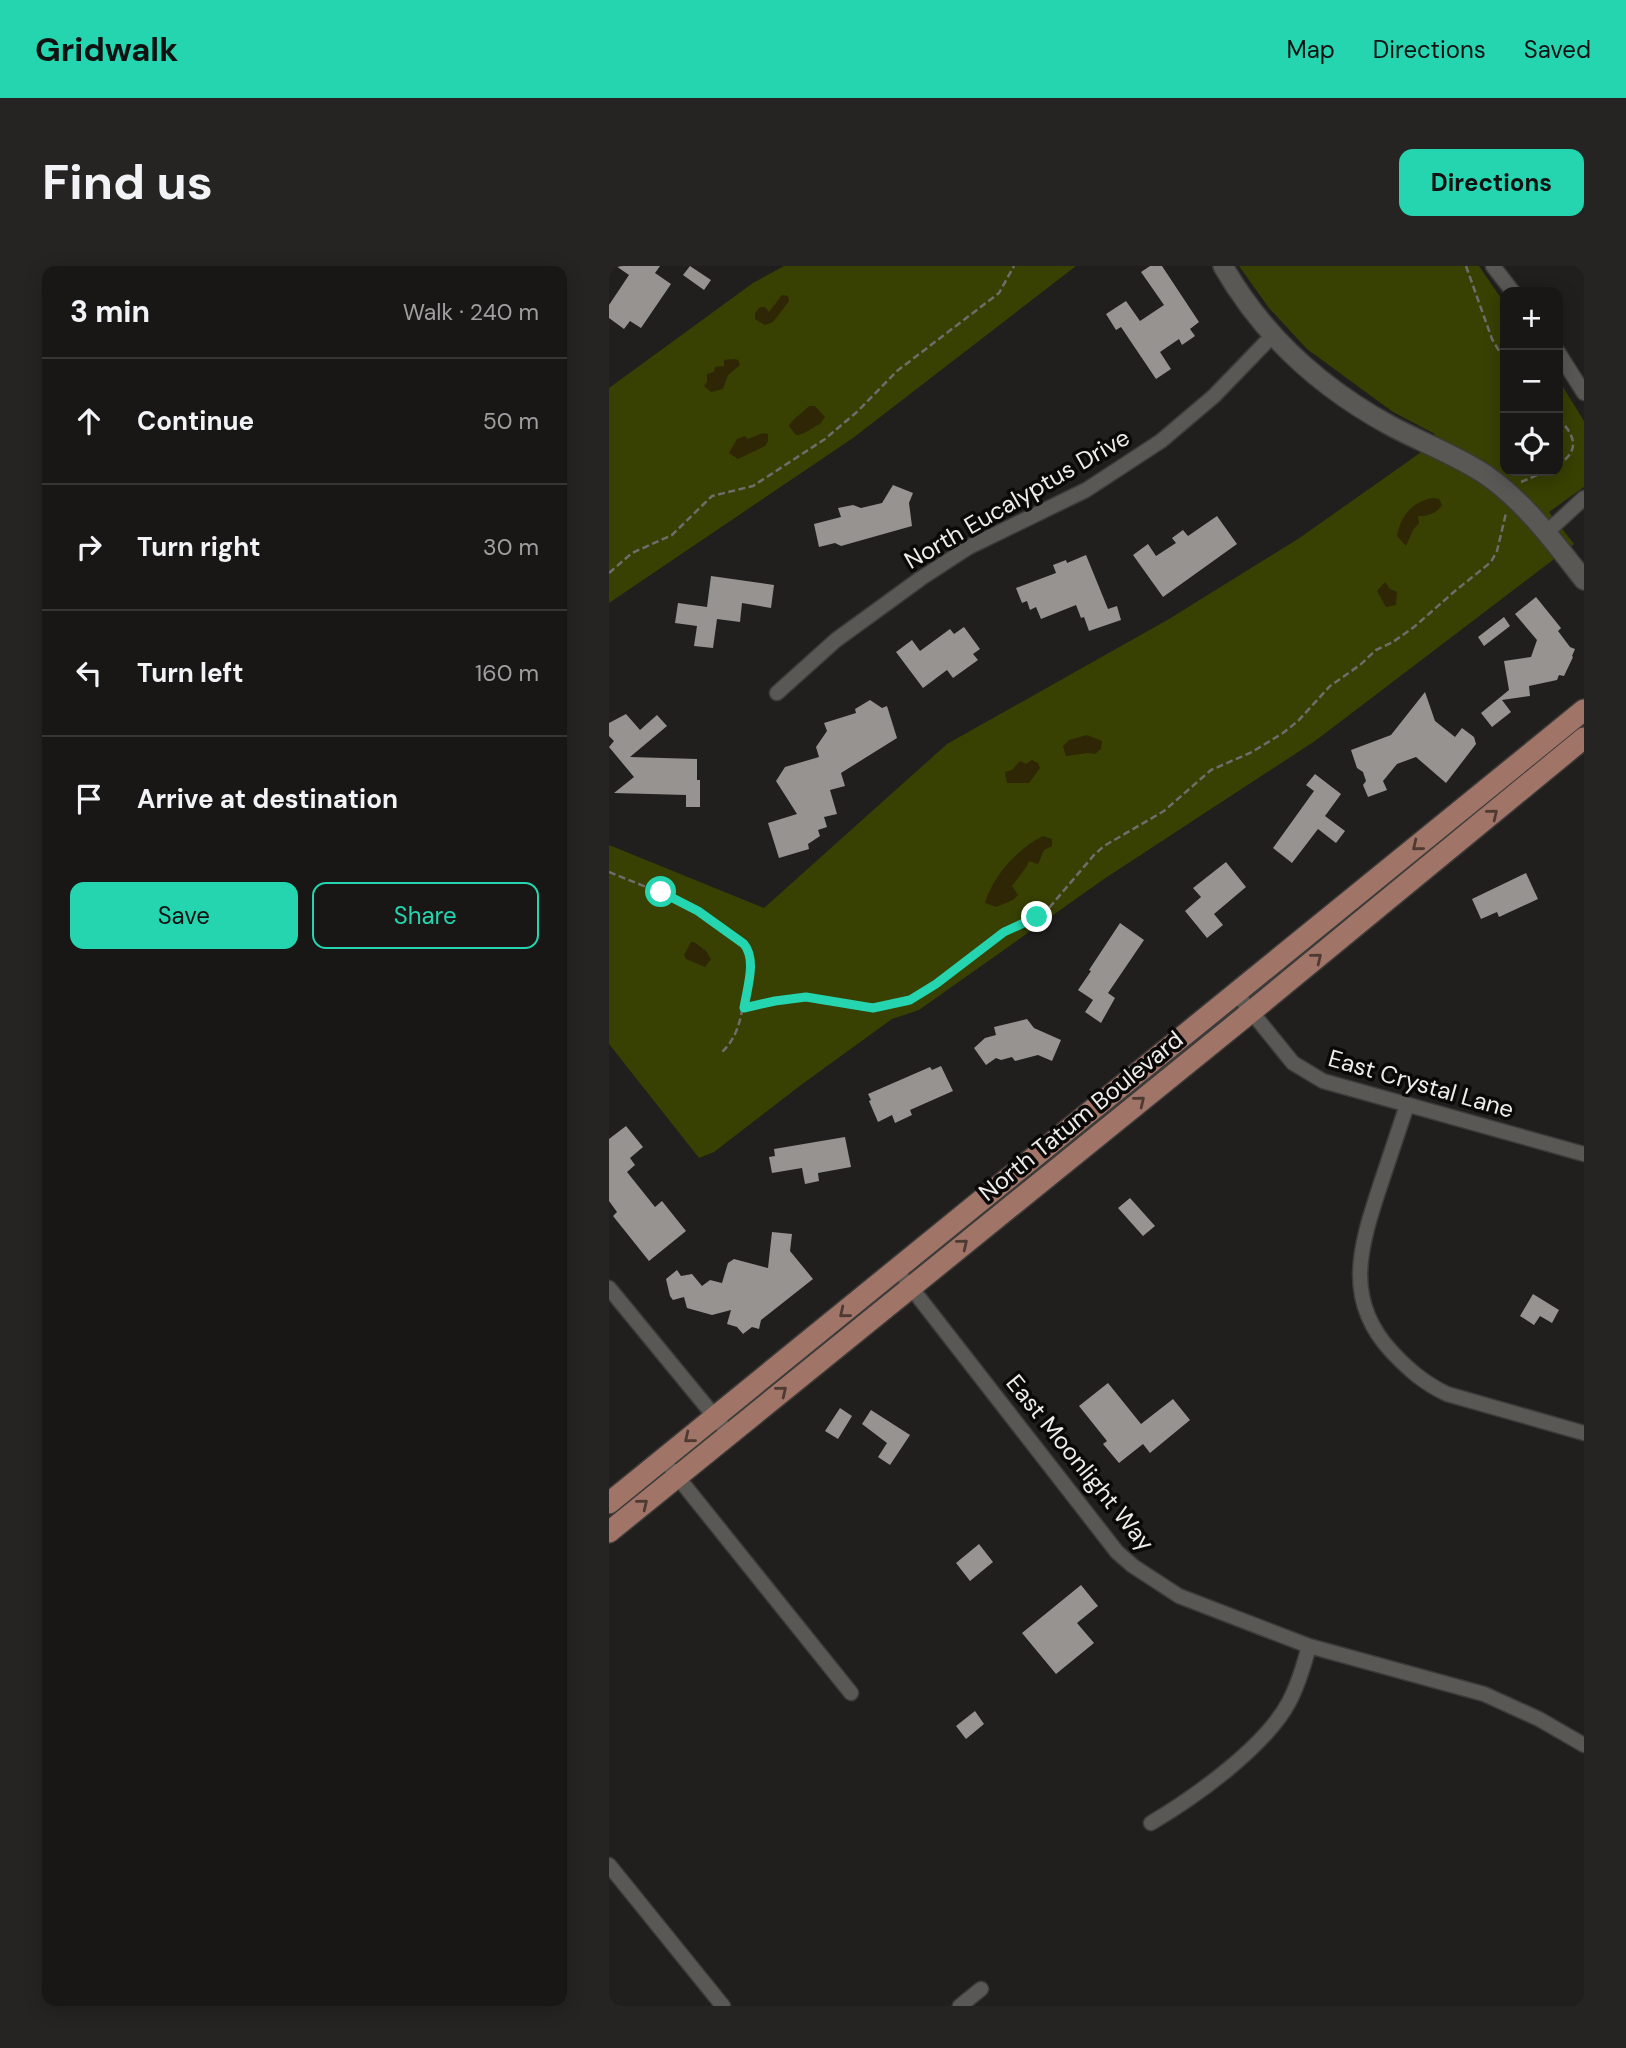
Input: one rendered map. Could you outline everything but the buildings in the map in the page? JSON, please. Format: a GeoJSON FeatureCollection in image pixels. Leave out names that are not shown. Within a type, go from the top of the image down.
{"type":"FeatureCollection","features":[{"type":"Feature","properties":{"kind":"main road","name":"North Tatum Boulevard"},"geometry":{"type":"LineString","coordinates":[[609,1503],[1584,710]]}},
{"type":"Feature","properties":{"kind":"main road","name":"North Tatum Boulevard"},"geometry":{"type":"LineString","coordinates":[[609,1532],[1584,738]]}},
{"type":"Feature","properties":{"kind":"street"},"geometry":{"type":"LineString","coordinates":[[1223,266],[1248,306],[1272,336],[1316,377],[1349,402],[1486,476],[1512,496],[1547,532],[1584,580]]}},
{"type":"Feature","properties":{"kind":"street"},"geometry":{"type":"LineString","coordinates":[[1493,266],[1509,287]]}},
{"type":"Feature","properties":{"kind":"street","name":"North Eucalyptus Drive"},"geometry":{"type":"LineString","coordinates":[[777,693],[835,640],[920,579],[969,547],[1086,490],[1161,441],[1214,396],[1272,336]]}},
{"type":"Feature","properties":{"kind":"street"},"geometry":{"type":"LineString","coordinates":[[1563,360],[1584,393]]}},
{"type":"Feature","properties":{"kind":"street"},"geometry":{"type":"LineString","coordinates":[[1547,532],[1584,498]]}},
{"type":"Feature","properties":{"kind":"street","name":"East Crystal Lane"},"geometry":{"type":"LineString","coordinates":[[1237,994],[1293,1063],[1323,1081],[1584,1154]]}},
{"type":"Feature","properties":{"kind":"street"},"geometry":{"type":"LineString","coordinates":[[1407,1105],[1368,1222],[1360,1256],[1364,1306],[1371,1325],[1411,1372],[1427,1385],[1447,1394],[1584,1433]]}},
{"type":"Feature","properties":{"kind":"street","name":"East Moonlight Way"},"geometry":{"type":"LineString","coordinates":[[897,1269],[1117,1552],[1133,1566],[1179,1596],[1309,1646],[1484,1694],[1539,1719],[1584,1745]]}},
{"type":"Feature","properties":{"kind":"street"},"geometry":{"type":"LineString","coordinates":[[609,1288],[729,1434]]}},
{"type":"Feature","properties":{"kind":"street"},"geometry":{"type":"LineString","coordinates":[[662,1459],[851,1693]]}},
{"type":"Feature","properties":{"kind":"street"},"geometry":{"type":"LineString","coordinates":[[1151,1823],[1182,1805],[1253,1746],[1277,1720],[1289,1702],[1309,1646]]}},
{"type":"Feature","properties":{"kind":"street"},"geometry":{"type":"LineString","coordinates":[[609,1865],[721,2005]]}},
{"type":"Feature","properties":{"kind":"street"},"geometry":{"type":"LineString","coordinates":[[960,2006],[981,1989]]}},
{"type":"Feature","properties":{"kind":"path"},"geometry":{"type":"LineString","coordinates":[[609,573],[632,553],[672,535],[712,496],[753,486],[825,439],[858,411],[903,366],[999,293],[1014,266]]}},
{"type":"Feature","properties":{"kind":"path"},"geometry":{"type":"LineString","coordinates":[[1467,266],[1492,339],[1500,352]]}},
{"type":"Feature","properties":{"kind":"path"},"geometry":{"type":"LineString","coordinates":[[1563,424],[1572,435],[1573,445],[1563,462]]}},
{"type":"Feature","properties":{"kind":"path"},"geometry":{"type":"LineString","coordinates":[[744,1008],[806,997],[873,1008],[910,1000],[920,995],[1004,932],[1049,908],[1104,846],[1179,801],[1211,771],[1252,752],[1283,733],[1331,686],[1376,650],[1404,636],[1455,590],[1481,572],[1497,551],[1512,496],[1522,481],[1534,476]]}},
{"type":"Feature","properties":{"kind":"path"},"geometry":{"type":"LineString","coordinates":[[609,872],[681,901],[744,944],[751,958],[744,1008],[734,1038],[720,1054]]}},
{"type":"Feature","properties":{"kind":"green space"},"geometry":{"type":"Polygon","coordinates":[[[784,266],[1076,266],[853,438],[609,603],[609,388],[753,283],[784,266]]]}},
{"type":"Feature","properties":{"kind":"green space"},"geometry":{"type":"Polygon","coordinates":[[[1239,266],[1479,266],[1500,297],[1500,476],[1563,476],[1563,387],[1584,421],[1584,487],[1549,512],[1574,544],[1315,741],[1104,879],[919,1010],[892,1019],[714,1152],[699,1158],[609,1044],[609,845],[764,908],[947,744],[1169,619],[1298,539],[1420,453],[1435,434],[1393,412],[1307,349],[1269,308],[1239,266]]]}},
{"type":"Feature","properties":{"kind":"sand"},"geometry":{"type":"Polygon","coordinates":[[[782,295],[788,296],[789,301],[773,322],[765,325],[755,319],[755,313],[760,307],[765,307],[769,312],[782,295]]]}},
{"type":"Feature","properties":{"kind":"sand"},"geometry":{"type":"Polygon","coordinates":[[[724,360],[738,360],[740,365],[728,375],[723,389],[711,392],[704,386],[707,374],[714,372],[715,367],[724,366],[724,360]]]}},
{"type":"Feature","properties":{"kind":"sand"},"geometry":{"type":"Polygon","coordinates":[[[809,406],[815,406],[825,417],[820,424],[796,435],[789,426],[809,406]]]}},
{"type":"Feature","properties":{"kind":"sand"},"geometry":{"type":"Polygon","coordinates":[[[763,433],[768,434],[765,446],[738,459],[729,453],[737,439],[745,436],[748,439],[763,433]]]}},
{"type":"Feature","properties":{"kind":"sand"},"geometry":{"type":"Polygon","coordinates":[[[1433,498],[1439,499],[1442,505],[1431,514],[1418,516],[1419,523],[1406,546],[1397,536],[1401,522],[1413,506],[1433,498]]]}},
{"type":"Feature","properties":{"kind":"sand"},"geometry":{"type":"Polygon","coordinates":[[[1385,582],[1390,589],[1397,592],[1396,605],[1386,607],[1377,591],[1385,582]]]}},
{"type":"Feature","properties":{"kind":"sand"},"geometry":{"type":"Polygon","coordinates":[[[1087,735],[1102,741],[1101,749],[1095,754],[1066,756],[1063,746],[1069,740],[1087,735]]]}},
{"type":"Feature","properties":{"kind":"sand"},"geometry":{"type":"Polygon","coordinates":[[[1032,760],[1038,763],[1040,768],[1029,783],[1007,783],[1005,772],[1012,770],[1020,761],[1026,764],[1032,760]]]}},
{"type":"Feature","properties":{"kind":"sand"},"geometry":{"type":"Polygon","coordinates":[[[1043,836],[1052,839],[1052,846],[1044,850],[1038,864],[1029,861],[1012,886],[1018,895],[996,907],[985,903],[1000,873],[1016,855],[1043,836]]]}},
{"type":"Feature","properties":{"kind":"sand"},"geometry":{"type":"Polygon","coordinates":[[[691,942],[706,951],[711,959],[705,967],[686,959],[684,955],[691,942]]]}},
{"type":"Feature","properties":{"kind":"route"},"geometry":{"type":"LineString","coordinates":[[661,892],[698,911],[749,950],[751,966],[744,1008],[806,997],[873,1008],[910,1000],[936,984],[1004,932],[1037,917]]}}]}
